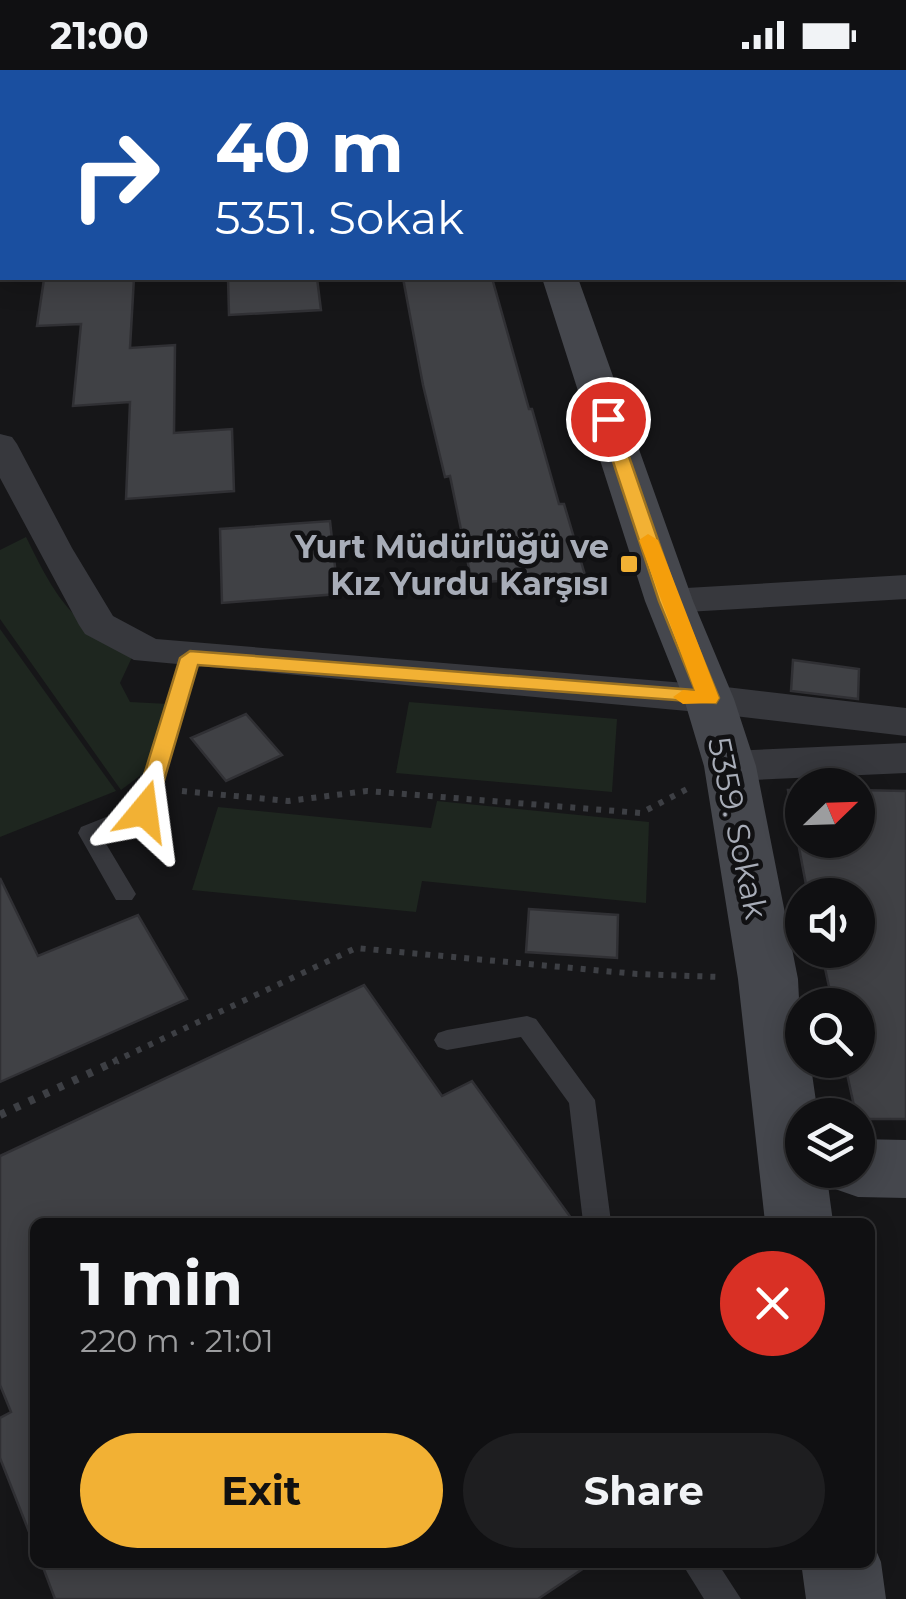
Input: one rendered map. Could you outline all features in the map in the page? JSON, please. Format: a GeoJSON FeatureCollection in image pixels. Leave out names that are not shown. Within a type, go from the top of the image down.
{"type":"FeatureCollection","features":[{"type":"Feature","properties":{"kind":"street","name":"5359. Sokak"},"geometry":{"type":"LineString","coordinates":[[561,280],[669,601],[709,698],[730,766],[785,1098]]}},
{"type":"Feature","properties":{"kind":"street"},"geometry":{"type":"LineString","coordinates":[[0,444],[98,625],[148,651],[190,658],[709,698],[906,722]]}},
{"type":"Feature","properties":{"kind":"street"},"geometry":{"type":"LineString","coordinates":[[669,601],[906,587]]}},
{"type":"Feature","properties":{"kind":"street"},"geometry":{"type":"LineString","coordinates":[[730,766],[906,758]]}},
{"type":"Feature","properties":{"kind":"street"},"geometry":{"type":"LineString","coordinates":[[875,1168],[906,1169]]}},
{"type":"Feature","properties":{"kind":"street"},"geometry":{"type":"LineString","coordinates":[[842,1568],[846,1599]]}},
{"type":"Feature","properties":{"kind":"lane"},"geometry":{"type":"LineString","coordinates":[[124,894],[89,833],[144,811],[190,658]]}},
{"type":"Feature","properties":{"kind":"lane"},"geometry":{"type":"LineString","coordinates":[[447,1040],[527,1026],[582,1100],[597,1218]]}},
{"type":"Feature","properties":{"kind":"lane"},"geometry":{"type":"LineString","coordinates":[[701,1568],[724,1599]]}},
{"type":"Feature","properties":{"kind":"path"},"geometry":{"type":"LineString","coordinates":[[150,788],[288,801],[367,791],[641,813],[730,766]]}},
{"type":"Feature","properties":{"kind":"path"},"geometry":{"type":"LineString","coordinates":[[0,1115],[356,948],[637,974],[768,979]]}},
{"type":"Feature","properties":{"kind":"shaded area"},"geometry":{"type":"Polygon","coordinates":[[[26,537],[68,607],[94,632],[133,655],[120,683],[130,702],[169,704],[153,766],[121,790],[0,619],[0,550],[26,537]]]}},
{"type":"Feature","properties":{"kind":"shaded area"},"geometry":{"type":"Polygon","coordinates":[[[0,629],[116,791],[0,837],[0,629]]]}},
{"type":"Feature","properties":{"kind":"shaded area"},"geometry":{"type":"Polygon","coordinates":[[[409,702],[617,719],[612,792],[396,773],[409,702]]]}},
{"type":"Feature","properties":{"kind":"shaded area"},"geometry":{"type":"Polygon","coordinates":[[[437,801],[649,822],[646,903],[422,881],[416,912],[192,890],[218,807],[431,828],[437,801]]]}},
{"type":"Feature","properties":{"kind":"building"},"geometry":{"type":"Polygon","coordinates":[[[44,280],[134,280],[130,348],[175,345],[174,433],[232,429],[234,491],[126,499],[130,402],[73,406],[81,324],[37,326],[44,280]]]}},
{"type":"Feature","properties":{"kind":"building"},"geometry":{"type":"Polygon","coordinates":[[[228,280],[317,280],[321,310],[229,315],[228,280]]]}},
{"type":"Feature","properties":{"kind":"building"},"geometry":{"type":"Polygon","coordinates":[[[403,280],[493,280],[529,409],[585,575],[472,583],[450,476],[445,477],[403,280]]]}},
{"type":"Feature","properties":{"kind":"building"},"geometry":{"type":"Polygon","coordinates":[[[330,521],[338,594],[222,603],[220,529],[330,521]]]}},
{"type":"Feature","properties":{"kind":"building"},"geometry":{"type":"Polygon","coordinates":[[[793,660],[859,669],[858,699],[791,691],[793,660]]]}},
{"type":"Feature","properties":{"kind":"building"},"geometry":{"type":"Polygon","coordinates":[[[246,714],[282,755],[226,781],[191,738],[246,714]]]}},
{"type":"Feature","properties":{"kind":"building"},"geometry":{"type":"Polygon","coordinates":[[[875,790],[906,791],[906,1119],[875,1119],[875,1098],[852,1098],[848,1078],[875,1078],[875,988],[829,988],[825,968],[875,968],[875,878],[805,878],[801,858],[875,858],[875,790]]]}},
{"type":"Feature","properties":{"kind":"building"},"geometry":{"type":"Polygon","coordinates":[[[0,878],[38,956],[138,915],[187,999],[0,1082],[0,878]]]}},
{"type":"Feature","properties":{"kind":"building"},"geometry":{"type":"Polygon","coordinates":[[[529,909],[618,915],[617,958],[526,952],[529,909]]]}},
{"type":"Feature","properties":{"kind":"building"},"geometry":{"type":"Polygon","coordinates":[[[364,985],[442,1096],[472,1081],[571,1218],[30,1218],[30,1534],[0,1458],[0,1418],[11,1412],[0,1385],[0,1156],[364,985]]]}},
{"type":"Feature","properties":{"kind":"building"},"geometry":{"type":"Polygon","coordinates":[[[43,1568],[584,1568],[538,1599],[55,1599],[43,1568]]]}},
{"type":"Feature","properties":{"kind":"slow traffic"},"geometry":{"type":"LineString","coordinates":[[648,540],[709,698],[683,697]]}},
{"type":"Feature","properties":{"kind":"place","name":"Yurt Müdürlüğü ve Kız Yurdu Karşısı"},"geometry":{"type":"Point","coordinates":[629,564]}},
{"type":"Feature","properties":{"kind":"route"},"geometry":{"type":"LineString","coordinates":[[144,811],[190,658],[709,698],[669,601],[608,419]]}}]}
